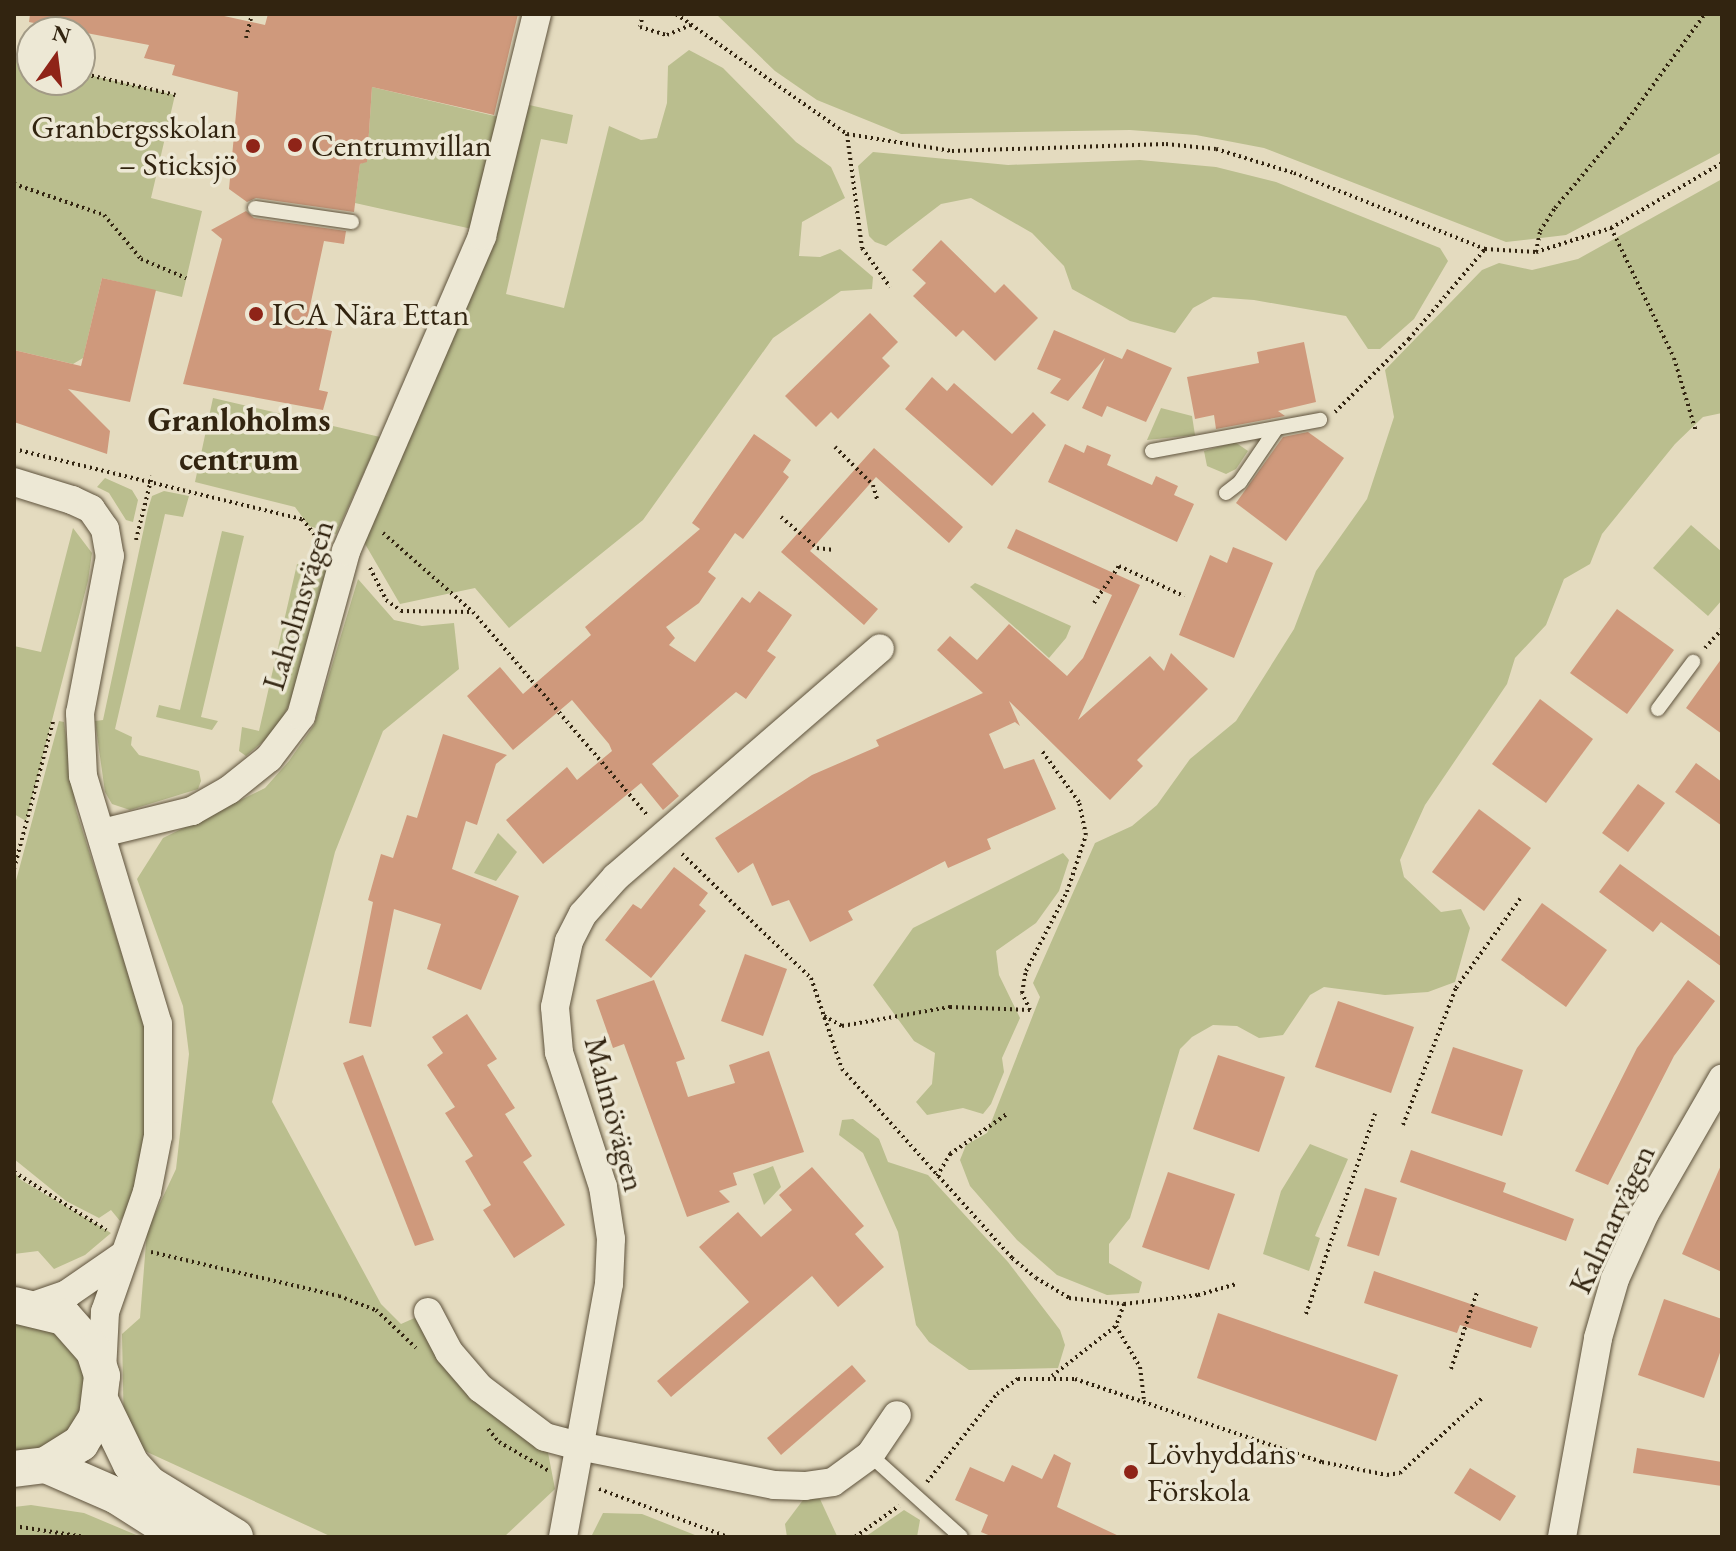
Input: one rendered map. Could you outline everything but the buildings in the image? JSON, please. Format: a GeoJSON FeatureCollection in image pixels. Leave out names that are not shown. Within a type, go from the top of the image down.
{"type":"FeatureCollection","features":[{"type":"Feature","properties":{"kind":"street","name":"Laholmsvägen"},"geometry":{"type":"LineString","coordinates":[[102,833],[192,811],[269,758],[301,716],[346,551],[470,272],[537,14]]}},
{"type":"Feature","properties":{"kind":"street"},"geometry":{"type":"LineString","coordinates":[[14,482],[82,504],[105,529],[110,556],[80,713],[83,776],[158,1024],[161,1065],[158,1136],[147,1192],[116,1244],[77,1288],[24,1306]]}},
{"type":"Feature","properties":{"kind":"street","name":"Malmövägen"},"geometry":{"type":"LineString","coordinates":[[563,1537],[609,1284],[611,1239],[603,1187],[559,1052],[555,1007],[569,941],[583,914],[616,877],[880,648]]}},
{"type":"Feature","properties":{"kind":"street","name":"Kalmarvägen"},"geometry":{"type":"LineString","coordinates":[[1562,1537],[1598,1338],[1615,1279],[1645,1213],[1722,1079]]}},
{"type":"Feature","properties":{"kind":"street"},"geometry":{"type":"LineString","coordinates":[[22,1468],[81,1443],[101,1389],[105,1312],[116,1244]]}},
{"type":"Feature","properties":{"kind":"street"},"geometry":{"type":"LineString","coordinates":[[24,1306],[64,1317],[81,1332],[131,1464],[149,1484],[235,1537]]}},
{"type":"Feature","properties":{"kind":"street"},"geometry":{"type":"LineString","coordinates":[[428,1312],[449,1352],[480,1388],[545,1437],[579,1446],[774,1485],[833,1482],[870,1455],[897,1415]]}},
{"type":"Feature","properties":{"kind":"street"},"geometry":{"type":"LineString","coordinates":[[22,1468],[117,1496],[181,1537]]}},
{"type":"Feature","properties":{"kind":"lane"},"geometry":{"type":"LineString","coordinates":[[255,208],[352,222]]}},
{"type":"Feature","properties":{"kind":"lane"},"geometry":{"type":"LineString","coordinates":[[1152,451],[1320,420]]}},
{"type":"Feature","properties":{"kind":"lane"},"geometry":{"type":"LineString","coordinates":[[1226,493],[1240,482],[1276,429]]}},
{"type":"Feature","properties":{"kind":"lane"},"geometry":{"type":"LineString","coordinates":[[1658,709],[1693,662]]}},
{"type":"Feature","properties":{"kind":"lane"},"geometry":{"type":"LineString","coordinates":[[870,1455],[961,1537]]}},
{"type":"Feature","properties":{"kind":"path"},"geometry":{"type":"LineString","coordinates":[[246,38],[252,14]]}},
{"type":"Feature","properties":{"kind":"path"},"geometry":{"type":"LineString","coordinates":[[643,14],[640,27],[656,33],[667,35],[694,24]]}},
{"type":"Feature","properties":{"kind":"path"},"geometry":{"type":"LineString","coordinates":[[676,14],[847,134],[952,151],[1166,144],[1216,149],[1294,173],[1485,249],[1536,252],[1611,228],[1722,163]]}},
{"type":"Feature","properties":{"kind":"path"},"geometry":{"type":"LineString","coordinates":[[1536,252],[1540,231],[1555,208],[1621,129],[1705,14]]}},
{"type":"Feature","properties":{"kind":"path"},"geometry":{"type":"LineString","coordinates":[[96,77],[175,95]]}},
{"type":"Feature","properties":{"kind":"path"},"geometry":{"type":"LineString","coordinates":[[847,134],[862,248],[890,287]]}},
{"type":"Feature","properties":{"kind":"path"},"geometry":{"type":"LineString","coordinates":[[14,184],[104,215],[141,259],[186,278]]}},
{"type":"Feature","properties":{"kind":"path"},"geometry":{"type":"LineString","coordinates":[[1611,228],[1674,358],[1696,432]]}},
{"type":"Feature","properties":{"kind":"path"},"geometry":{"type":"LineString","coordinates":[[1340,408],[1409,339],[1485,249]]}},
{"type":"Feature","properties":{"kind":"path"},"geometry":{"type":"LineString","coordinates":[[835,447],[873,485],[877,499]]}},
{"type":"Feature","properties":{"kind":"path"},"geometry":{"type":"LineString","coordinates":[[14,449],[302,519],[313,538],[365,557],[386,600],[401,611],[473,612]]}},
{"type":"Feature","properties":{"kind":"path"},"geometry":{"type":"LineString","coordinates":[[150,483],[152,476]]}},
{"type":"Feature","properties":{"kind":"path"},"geometry":{"type":"LineString","coordinates":[[362,513],[473,612],[624,790]]}},
{"type":"Feature","properties":{"kind":"path"},"geometry":{"type":"LineString","coordinates":[[781,517],[817,548],[834,550]]}},
{"type":"Feature","properties":{"kind":"path"},"geometry":{"type":"LineString","coordinates":[[1094,603],[1119,566],[1184,596]]}},
{"type":"Feature","properties":{"kind":"path"},"geometry":{"type":"LineString","coordinates":[[1693,662],[1722,629]]}},
{"type":"Feature","properties":{"kind":"path"},"geometry":{"type":"LineString","coordinates":[[14,869],[45,737],[57,712]]}},
{"type":"Feature","properties":{"kind":"path"},"geometry":{"type":"LineString","coordinates":[[824,1016],[842,1026],[950,1007],[1030,1010],[1022,993],[1026,971],[1067,892],[1086,835],[1079,802],[1042,751]]}},
{"type":"Feature","properties":{"kind":"path"},"geometry":{"type":"LineString","coordinates":[[694,867],[811,978],[842,1069],[937,1176],[1036,1278],[1069,1298],[1124,1304],[1198,1295],[1236,1284]]}},
{"type":"Feature","properties":{"kind":"path"},"geometry":{"type":"LineString","coordinates":[[1403,1125],[1456,988],[1520,899]]}},
{"type":"Feature","properties":{"kind":"path"},"geometry":{"type":"LineString","coordinates":[[937,1176],[950,1154],[1007,1114]]}},
{"type":"Feature","properties":{"kind":"path"},"geometry":{"type":"LineString","coordinates":[[1306,1314],[1375,1114]]}},
{"type":"Feature","properties":{"kind":"path"},"geometry":{"type":"LineString","coordinates":[[14,1172],[116,1244]]}},
{"type":"Feature","properties":{"kind":"path"},"geometry":{"type":"LineString","coordinates":[[1451,1369],[1477,1292]]}},
{"type":"Feature","properties":{"kind":"path"},"geometry":{"type":"LineString","coordinates":[[1050,1377],[1116,1326],[1124,1304]]}},
{"type":"Feature","properties":{"kind":"path"},"geometry":{"type":"LineString","coordinates":[[1116,1326],[1140,1367],[1144,1399]]}},
{"type":"Feature","properties":{"kind":"path"},"geometry":{"type":"LineString","coordinates":[[855,1537],[913,1496],[997,1394],[1018,1379],[1075,1379],[1144,1399],[1322,1462],[1387,1475],[1400,1473],[1482,1398]]}},
{"type":"Feature","properties":{"kind":"path"},"geometry":{"type":"LineString","coordinates":[[14,1526],[85,1537]]}},
{"type":"Feature","properties":{"kind":"green space"},"geometry":{"type":"Polygon","coordinates":[[[716,14],[1722,14],[1722,152],[1566,235],[1506,242],[1264,148],[1196,135],[1130,130],[901,134],[817,100],[775,71],[716,14]]]}},
{"type":"Feature","properties":{"kind":"green space"},"geometry":{"type":"Polygon","coordinates":[[[689,50],[723,68],[796,142],[831,167],[845,198],[802,222],[799,256],[820,257],[840,249],[873,277],[872,289],[841,291],[773,338],[643,520],[509,628],[475,588],[400,604],[361,537],[525,104],[573,115],[567,144],[541,139],[506,294],[564,308],[609,126],[641,140],[657,138],[667,103],[668,66],[689,50]]]}},
{"type":"Feature","properties":{"kind":"green space"},"geometry":{"type":"Polygon","coordinates":[[[14,57],[16,96],[96,96],[96,77],[175,95],[151,198],[202,211],[182,297],[102,278],[83,358],[73,364],[14,350],[14,57]]]}},
{"type":"Feature","properties":{"kind":"green space"},"geometry":{"type":"Polygon","coordinates":[[[372,87],[499,117],[472,229],[355,203],[360,164],[367,161],[372,87]]]}},
{"type":"Feature","properties":{"kind":"green space"},"geometry":{"type":"Polygon","coordinates":[[[873,152],[1008,165],[1140,160],[1216,167],[1276,182],[1440,248],[1448,261],[1414,319],[1380,349],[1368,349],[1346,316],[1254,300],[1213,297],[1193,308],[1175,333],[1130,321],[1072,289],[1064,266],[1032,233],[971,198],[941,204],[886,246],[875,242],[869,236],[858,166],[873,152]]]}},
{"type":"Feature","properties":{"kind":"green space"},"geometry":{"type":"Polygon","coordinates":[[[1722,179],[1722,413],[1703,417],[1675,444],[1602,534],[1590,564],[1564,579],[1546,625],[1515,658],[1507,684],[1425,805],[1400,860],[1404,877],[1441,912],[1461,909],[1470,928],[1455,982],[1428,992],[1385,995],[1324,987],[1310,995],[1283,1035],[1259,1038],[1237,1026],[1213,1025],[1192,1037],[1180,1049],[1130,1218],[1109,1244],[1109,1263],[1142,1282],[1139,1293],[1107,1295],[1057,1275],[1017,1240],[970,1186],[960,1160],[966,1145],[987,1133],[1040,997],[1033,983],[1095,843],[1132,826],[1157,805],[1190,759],[1236,721],[1294,629],[1316,571],[1367,499],[1394,417],[1385,370],[1482,270],[1499,263],[1532,270],[1578,259],[1722,179]]]}},
{"type":"Feature","properties":{"kind":"green space"},"geometry":{"type":"Polygon","coordinates":[[[213,398],[380,437],[336,534],[309,526],[295,507],[195,482],[213,398]]]}},
{"type":"Feature","properties":{"kind":"green space"},"geometry":{"type":"Polygon","coordinates":[[[1161,408],[1192,416],[1195,435],[1147,440],[1161,408]]]}},
{"type":"Feature","properties":{"kind":"green space"},"geometry":{"type":"Polygon","coordinates":[[[1235,442],[1248,451],[1236,469],[1226,474],[1207,466],[1204,451],[1235,442]]]}},
{"type":"Feature","properties":{"kind":"green space"},"geometry":{"type":"Polygon","coordinates":[[[105,478],[132,490],[138,500],[133,522],[126,520],[109,493],[97,487],[105,478]]]}},
{"type":"Feature","properties":{"kind":"green space"},"geometry":{"type":"Polygon","coordinates":[[[164,491],[189,496],[183,517],[165,514],[115,729],[132,737],[131,745],[139,755],[199,771],[201,781],[198,789],[130,810],[112,804],[105,792],[95,721],[103,720],[148,509],[152,496],[164,491]]]}},
{"type":"Feature","properties":{"kind":"green space"},"geometry":{"type":"Polygon","coordinates":[[[1691,525],[1722,552],[1722,600],[1708,616],[1653,568],[1691,525]]]}},
{"type":"Feature","properties":{"kind":"green space"},"geometry":{"type":"Polygon","coordinates":[[[73,528],[92,553],[88,581],[26,821],[14,814],[14,646],[41,652],[73,528]]]}},
{"type":"Feature","properties":{"kind":"green space"},"geometry":{"type":"Polygon","coordinates":[[[222,531],[244,536],[201,717],[218,721],[212,730],[156,717],[159,705],[180,710],[222,531]]]}},
{"type":"Feature","properties":{"kind":"green space"},"geometry":{"type":"Polygon","coordinates":[[[322,554],[332,557],[299,683],[277,730],[246,756],[239,751],[242,727],[259,731],[297,564],[318,568],[322,554]]]}},
{"type":"Feature","properties":{"kind":"green space"},"geometry":{"type":"Polygon","coordinates":[[[358,579],[394,620],[422,626],[454,623],[459,669],[383,731],[335,852],[272,1102],[381,1304],[401,1324],[428,1312],[465,1370],[545,1437],[555,1489],[504,1537],[332,1537],[147,1452],[124,1434],[122,1334],[140,1318],[147,1231],[176,1169],[189,1054],[183,1006],[137,879],[163,838],[265,788],[289,761],[314,725],[358,579]]]}},
{"type":"Feature","properties":{"kind":"green space"},"geometry":{"type":"Polygon","coordinates":[[[975,583],[1071,626],[1066,638],[1049,658],[970,587],[975,583]]]}},
{"type":"Feature","properties":{"kind":"green space"},"geometry":{"type":"Polygon","coordinates":[[[59,721],[64,722],[76,810],[148,1037],[148,1121],[131,1205],[120,1221],[111,1210],[99,1218],[66,1201],[14,1159],[14,888],[59,721]]]}},
{"type":"Feature","properties":{"kind":"green space"},"geometry":{"type":"Polygon","coordinates":[[[498,833],[517,852],[496,881],[474,873],[498,833]]]}},
{"type":"Feature","properties":{"kind":"green space"},"geometry":{"type":"Polygon","coordinates":[[[1063,853],[1069,860],[1059,891],[1036,923],[996,951],[999,975],[1020,1018],[1002,1058],[1004,1072],[991,1104],[983,1114],[963,1108],[927,1115],[916,1102],[932,1084],[935,1053],[914,1041],[873,985],[913,928],[1063,853]]]}},
{"type":"Feature","properties":{"kind":"green space"},"geometry":{"type":"Polygon","coordinates":[[[853,1119],[879,1139],[888,1162],[928,1175],[1008,1262],[1060,1330],[1065,1345],[1058,1368],[969,1370],[929,1342],[916,1325],[898,1232],[863,1153],[839,1135],[842,1120],[853,1119]]]}},
{"type":"Feature","properties":{"kind":"green space"},"geometry":{"type":"Polygon","coordinates":[[[1310,1144],[1348,1159],[1315,1236],[1320,1238],[1309,1271],[1263,1254],[1281,1191],[1310,1144]]]}},
{"type":"Feature","properties":{"kind":"green space"},"geometry":{"type":"Polygon","coordinates":[[[773,1166],[781,1187],[764,1205],[753,1174],[773,1166]]]}},
{"type":"Feature","properties":{"kind":"green space"},"geometry":{"type":"Polygon","coordinates":[[[14,1172],[21,1180],[111,1233],[85,1255],[54,1269],[38,1251],[14,1254],[14,1172]]]}},
{"type":"Feature","properties":{"kind":"green space"},"geometry":{"type":"Polygon","coordinates":[[[14,1317],[36,1319],[75,1345],[88,1384],[79,1421],[51,1448],[14,1456],[14,1317]]]}},
{"type":"Feature","properties":{"kind":"green space"},"geometry":{"type":"Polygon","coordinates":[[[806,1496],[820,1499],[837,1536],[787,1537],[785,1524],[806,1496]]]}},
{"type":"Feature","properties":{"kind":"green space"},"geometry":{"type":"Polygon","coordinates":[[[31,1505],[84,1513],[141,1537],[14,1537],[14,1507],[31,1505]]]}},
{"type":"Feature","properties":{"kind":"green space"},"geometry":{"type":"Polygon","coordinates":[[[904,1510],[920,1520],[917,1537],[865,1537],[904,1510]]]}},
{"type":"Feature","properties":{"kind":"green space"},"geometry":{"type":"Polygon","coordinates":[[[603,1513],[642,1514],[700,1537],[591,1537],[603,1513]]]}},
{"type":"Feature","properties":{"kind":"place","name":"Centrumvillan"},"geometry":{"type":"Point","coordinates":[295,145]}},
{"type":"Feature","properties":{"kind":"place","name":"Granbergsskolan – Sticksjö"},"geometry":{"type":"Point","coordinates":[253,146]}},
{"type":"Feature","properties":{"kind":"place","name":"ICA Nära Ettan"},"geometry":{"type":"Point","coordinates":[256,314]}},
{"type":"Feature","properties":{"kind":"place","name":"Lövhyddans Förskola"},"geometry":{"type":"Point","coordinates":[1131,1472]}},
{"type":"Feature","properties":{"kind":"district","name":"Granloholms centrum"},"geometry":{"type":"Point","coordinates":[239,438]}}]}
